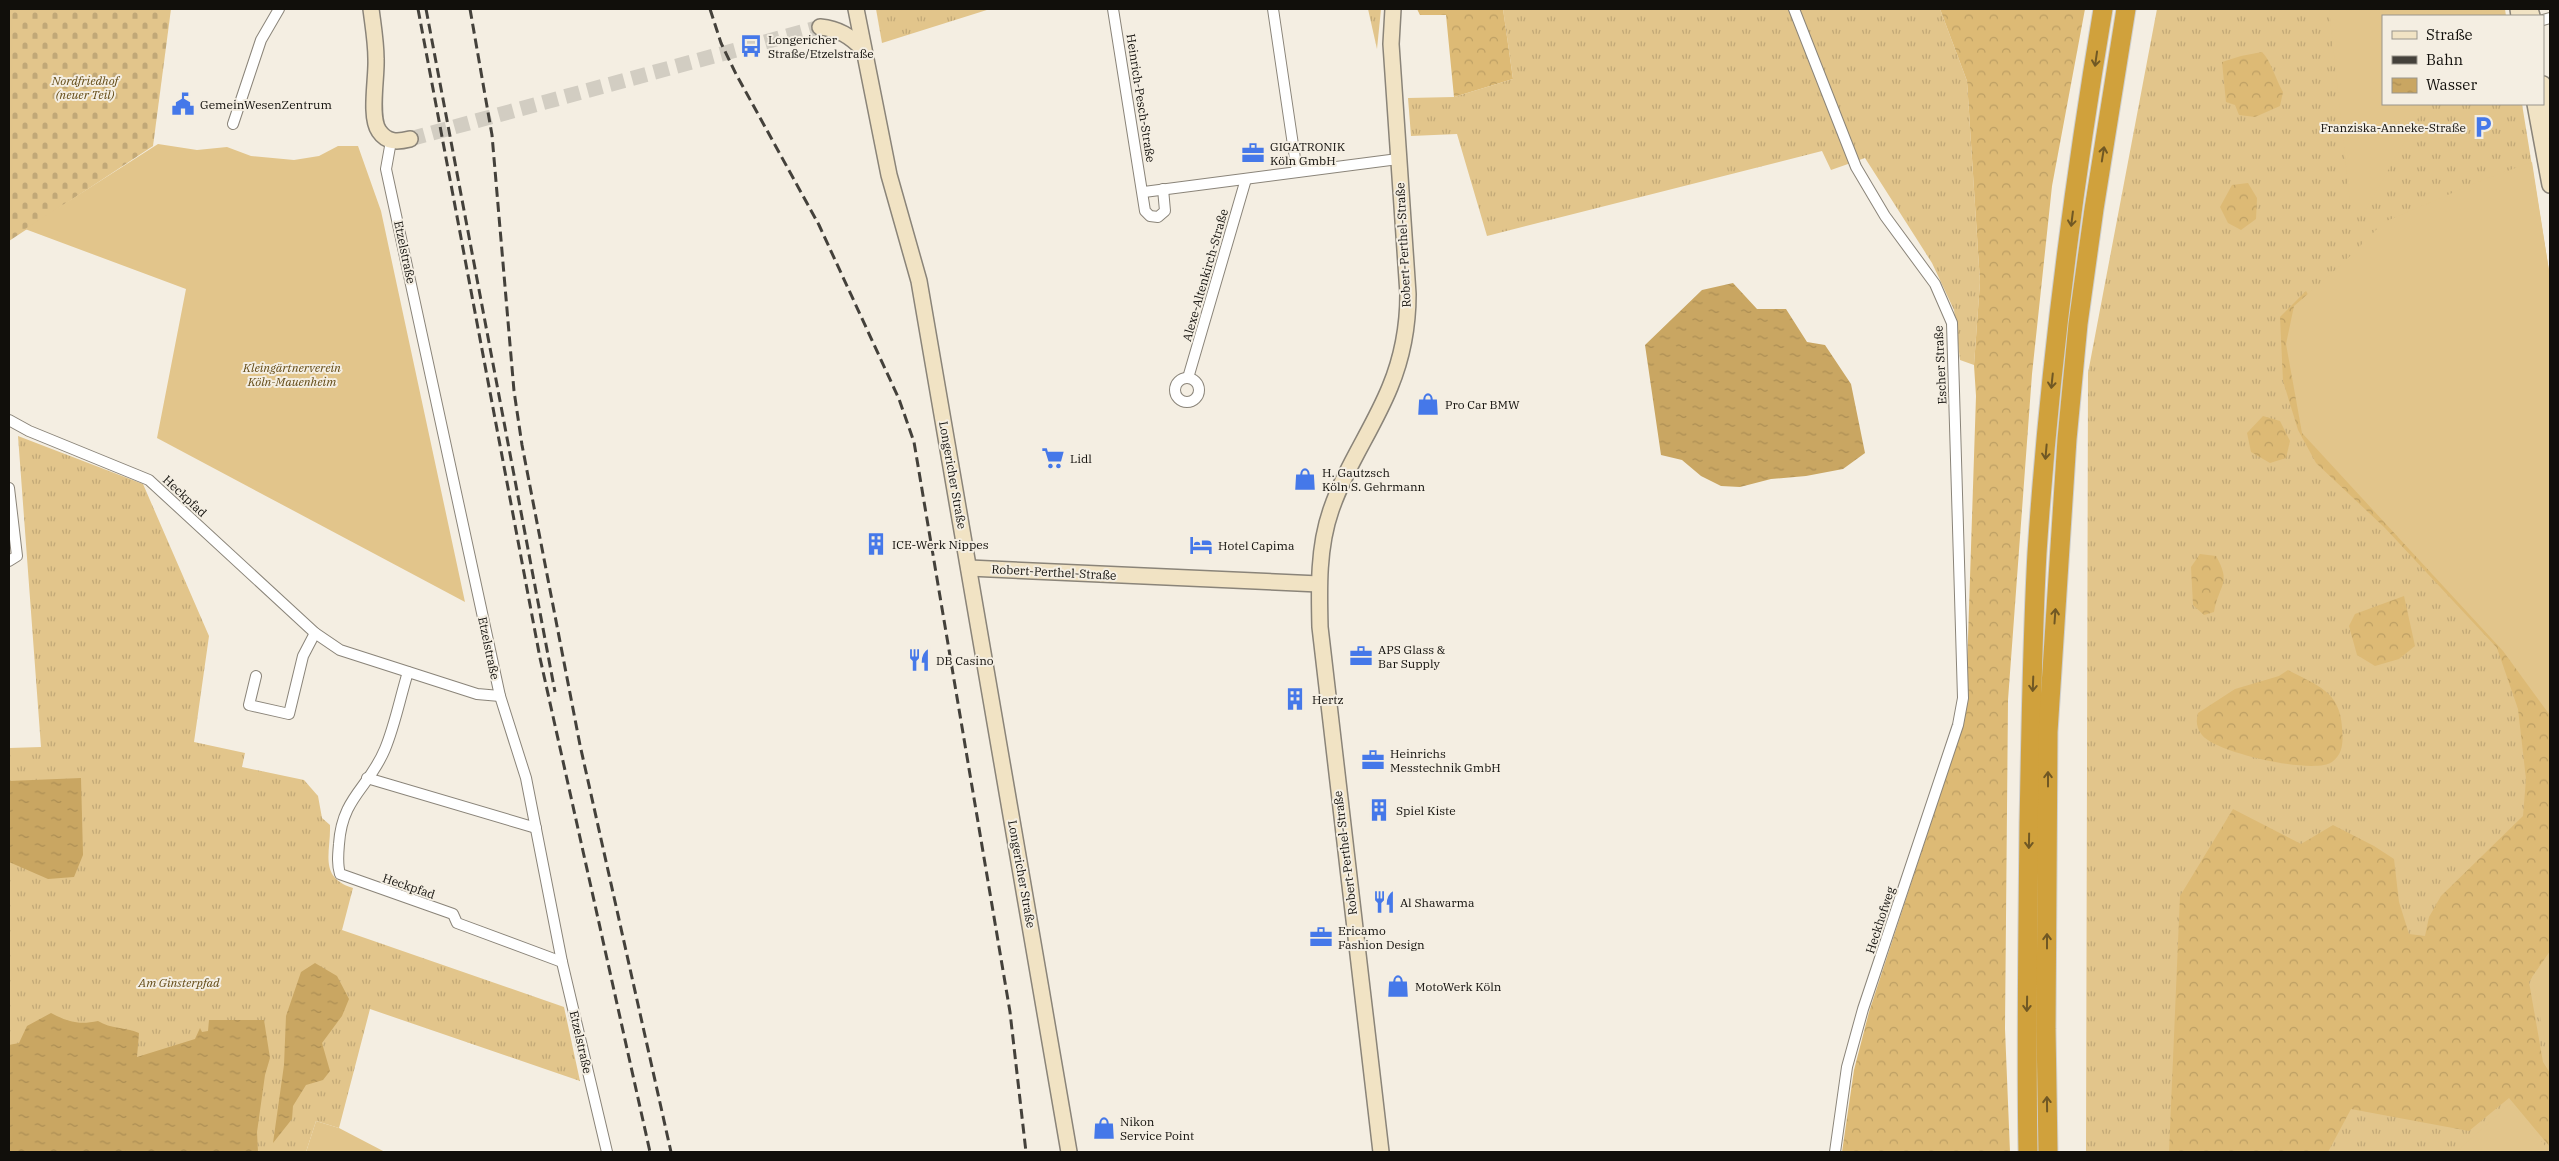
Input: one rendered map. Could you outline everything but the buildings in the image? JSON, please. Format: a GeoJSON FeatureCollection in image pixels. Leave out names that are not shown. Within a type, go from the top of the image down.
{"type":"FeatureCollection","features":[{"type":"Feature","properties":{"kind":"highway"},"geometry":{"type":"LineString","coordinates":[[2028,1152],[2026,1032],[2030,769],[2037,554],[2059,321],[2073,206],[2103,9]]}},
{"type":"Feature","properties":{"kind":"highway"},"geometry":{"type":"LineString","coordinates":[[2048,1152],[2046,1029],[2048,732],[2067,439],[2078,324],[2094,209],[2126,9]]}},
{"type":"Feature","properties":{"kind":"street"},"geometry":{"type":"LineString","coordinates":[[233,124],[261,40],[279,9]]}},
{"type":"Feature","properties":{"kind":"street"},"geometry":{"type":"LineString","coordinates":[[371,9],[376,57],[374,114],[380,132],[391,141],[410,139]]}},
{"type":"Feature","properties":{"kind":"street","name":"Heinrich-Pesch-Straße"},"geometry":{"type":"LineString","coordinates":[[1113,9],[1144,192],[1145,211],[1150,216],[1158,217],[1166,208],[1163,189]]}},
{"type":"Feature","properties":{"kind":"street"},"geometry":{"type":"LineString","coordinates":[[1273,9],[1297,172]]}},
{"type":"Feature","properties":{"kind":"street","name":"Robert-Perthel-Straße"},"geometry":{"type":"LineString","coordinates":[[1380,1152],[1320,627],[1319,584],[1324,533],[1331,511],[1354,455],[1391,385],[1404,338],[1408,294],[1391,44],[1393,9]]}},
{"type":"Feature","properties":{"kind":"street","name":"Escher Straße"},"geometry":{"type":"LineString","coordinates":[[1794,9],[1856,167],[1885,216],[1935,284],[1952,323],[1963,698]]}},
{"type":"Feature","properties":{"kind":"street"},"geometry":{"type":"LineString","coordinates":[[856,12],[820,27],[835,28],[849,36],[863,49]]}},
{"type":"Feature","properties":{"kind":"street","name":"Longericher Straße"},"geometry":{"type":"LineString","coordinates":[[856,12],[889,174],[919,281],[1069,1152]]}},
{"type":"Feature","properties":{"kind":"street"},"geometry":{"type":"LineString","coordinates":[[2544,91],[2550,132]]}},
{"type":"Feature","properties":{"kind":"street"},"geometry":{"type":"LineString","coordinates":[[2535,105],[2550,184]]}},
{"type":"Feature","properties":{"kind":"street","name":"Etzelstraße"},"geometry":{"type":"LineString","coordinates":[[391,141],[386,169],[500,696],[526,778],[562,962],[607,1152]]}},
{"type":"Feature","properties":{"kind":"street"},"geometry":{"type":"LineString","coordinates":[[1144,192],[1398,159]]}},
{"type":"Feature","properties":{"kind":"street","name":"Alexe-Altenkirch-Straße"},"geometry":{"type":"LineString","coordinates":[[1188,378],[1246,179]]}},
{"type":"Feature","properties":{"kind":"street","name":"Heckpfad"},"geometry":{"type":"LineString","coordinates":[[9,420],[29,431],[149,480],[316,633],[340,650],[477,694],[500,696]]}},
{"type":"Feature","properties":{"kind":"street"},"geometry":{"type":"LineString","coordinates":[[9,488],[17,556],[9,561]]}},
{"type":"Feature","properties":{"kind":"street","name":"Robert-Perthel-Straße"},"geometry":{"type":"LineString","coordinates":[[969,568],[1319,584]]}},
{"type":"Feature","properties":{"kind":"street"},"geometry":{"type":"LineString","coordinates":[[256,676],[249,705],[289,714],[304,656],[316,633]]}},
{"type":"Feature","properties":{"kind":"street","name":"Heckpfad"},"geometry":{"type":"LineString","coordinates":[[408,672],[385,748],[376,767],[349,802],[340,828],[337,866],[340,874],[453,914],[457,923],[562,962]]}},
{"type":"Feature","properties":{"kind":"street","name":"Heckhofweg"},"geometry":{"type":"LineString","coordinates":[[1835,1152],[1847,1067],[1864,1008],[1958,726],[1963,698]]}},
{"type":"Feature","properties":{"kind":"street"},"geometry":{"type":"LineString","coordinates":[[366,778],[536,828]]}},
{"type":"Feature","properties":{"kind":"green space","name":"Nordfriedhof (neuer Teil)"},"geometry":{"type":"Polygon","coordinates":[[[9,9],[171,9],[153,146],[9,241],[9,9]]]}},
{"type":"Feature","properties":{"kind":"green space"},"geometry":{"type":"Polygon","coordinates":[[[876,9],[990,9],[882,43],[876,9]]]}},
{"type":"Feature","properties":{"kind":"green space"},"geometry":{"type":"Polygon","coordinates":[[[1368,9],[1381,9],[1377,49],[1368,9]]]}},
{"type":"Feature","properties":{"kind":"green space"},"geometry":{"type":"Polygon","coordinates":[[[1417,9],[1503,9],[1513,79],[1454,97],[1446,15],[1420,15],[1417,9]]]}},
{"type":"Feature","properties":{"kind":"green space"},"geometry":{"type":"Polygon","coordinates":[[[1503,9],[1940,9],[1967,81],[1980,282],[1974,365],[1960,360],[1954,310],[1932,263],[1865,158],[1831,170],[1822,151],[1487,236],[1457,134],[1411,136],[1408,98],[1454,97],[1513,79],[1503,9]]]}},
{"type":"Feature","properties":{"kind":"green space"},"geometry":{"type":"Polygon","coordinates":[[[1940,9],[2085,9],[2052,186],[2032,374],[2008,700],[2005,1029],[2010,1152],[1842,1152],[1854,1070],[1869,1012],[1962,728],[1966,699],[1976,396],[1974,365],[1980,282],[1967,81],[1940,9]]]}},
{"type":"Feature","properties":{"kind":"green space"},"geometry":{"type":"Polygon","coordinates":[[[2157,9],[2505,9],[2506,15],[2382,15],[2382,105],[2522,105],[2550,277],[2550,1152],[2086,1152],[2088,373],[2157,9]]]}},
{"type":"Feature","properties":{"kind":"green space"},"geometry":{"type":"Polygon","coordinates":[[[2329,9],[2490,9],[2484,15],[2382,15],[2382,105],[2425,105],[2362,216],[2350,202],[2329,9]]]}},
{"type":"Feature","properties":{"kind":"green space"},"geometry":{"type":"Polygon","coordinates":[[[2262,52],[2268,60],[2283,92],[2280,106],[2255,117],[2239,115],[2235,105],[2226,102],[2222,62],[2262,52]]]}},
{"type":"Feature","properties":{"kind":"green space","name":"Kleingärtnerverein Köln-Mauenheim"},"geometry":{"type":"Polygon","coordinates":[[[158,144],[197,150],[227,147],[251,156],[294,160],[319,156],[338,146],[358,146],[381,211],[465,602],[157,438],[186,289],[25,229],[158,144]]]}},
{"type":"Feature","properties":{"kind":"green space"},"geometry":{"type":"Polygon","coordinates":[[[2532,162],[2550,277],[2549,714],[2503,651],[2302,433],[2286,344],[2294,306],[2341,265],[2384,222],[2485,179],[2532,162]]]}},
{"type":"Feature","properties":{"kind":"green space"},"geometry":{"type":"Polygon","coordinates":[[[2248,183],[2257,198],[2256,219],[2241,230],[2228,223],[2220,207],[2232,185],[2248,183]]]}},
{"type":"Feature","properties":{"kind":"green space"},"geometry":{"type":"Polygon","coordinates":[[[2306,291],[2323,322],[2550,668],[2550,951],[2529,982],[2543,1062],[2550,1073],[2550,1147],[2509,1098],[2469,1131],[2351,1109],[2328,1152],[2169,1152],[2180,896],[2233,809],[2301,844],[2333,825],[2374,846],[2394,859],[2399,902],[2409,934],[2425,936],[2429,917],[2441,896],[2523,816],[2526,779],[2518,709],[2497,648],[2385,528],[2316,463],[2298,430],[2283,381],[2280,317],[2306,291]]]}},
{"type":"Feature","properties":{"kind":"green space"},"geometry":{"type":"Polygon","coordinates":[[[2263,416],[2280,421],[2290,441],[2286,458],[2270,463],[2251,452],[2247,433],[2263,416]]]}},
{"type":"Feature","properties":{"kind":"green space","name":"Am Ginsterpfad"},"geometry":{"type":"Polygon","coordinates":[[[18,436],[143,484],[209,636],[194,742],[245,753],[242,767],[304,780],[318,796],[322,818],[330,825],[328,854],[331,871],[342,883],[353,888],[342,930],[564,1007],[580,1081],[370,1009],[339,1128],[316,1121],[306,1152],[9,1152],[9,748],[41,747],[18,436]]]}},
{"type":"Feature","properties":{"kind":"green space"},"geometry":{"type":"Polygon","coordinates":[[[2200,554],[2216,556],[2221,565],[2224,579],[2214,612],[2204,615],[2193,605],[2191,567],[2200,554]]]}},
{"type":"Feature","properties":{"kind":"green space"},"geometry":{"type":"Polygon","coordinates":[[[2404,596],[2415,646],[2399,659],[2375,666],[2357,655],[2349,626],[2355,614],[2404,596]]]}},
{"type":"Feature","properties":{"kind":"green space"},"geometry":{"type":"Polygon","coordinates":[[[2288,670],[2317,685],[2337,705],[2342,727],[2342,741],[2339,755],[2332,762],[2306,766],[2266,760],[2226,749],[2211,742],[2202,735],[2197,724],[2198,713],[2235,689],[2279,676],[2288,670]]]}},
{"type":"Feature","properties":{"kind":"green space"},"geometry":{"type":"Polygon","coordinates":[[[2550,952],[2550,1065],[2532,977],[2550,952]]]}},
{"type":"Feature","properties":{"kind":"green space"},"geometry":{"type":"Polygon","coordinates":[[[2511,1103],[2550,1152],[2456,1152],[2511,1103]]]}},
{"type":"Feature","properties":{"kind":"green space"},"geometry":{"type":"Polygon","coordinates":[[[316,1121],[339,1128],[385,1152],[306,1152],[316,1121]]]}},
{"type":"Feature","properties":{"kind":"water"},"geometry":{"type":"Polygon","coordinates":[[[1733,283],[1757,309],[1786,309],[1807,342],[1825,345],[1851,384],[1865,453],[1843,469],[1806,476],[1771,479],[1740,487],[1721,486],[1701,476],[1682,460],[1661,455],[1645,345],[1702,290],[1733,283]]]}},
{"type":"Feature","properties":{"kind":"water"},"geometry":{"type":"Polygon","coordinates":[[[81,778],[83,855],[74,877],[48,879],[9,862],[9,781],[81,778]]]}},
{"type":"Feature","properties":{"kind":"water"},"geometry":{"type":"Polygon","coordinates":[[[315,963],[337,976],[349,999],[342,1016],[322,1043],[330,1071],[323,1080],[306,1085],[293,1106],[292,1119],[273,1143],[284,1065],[286,1016],[301,972],[315,963]]]}},
{"type":"Feature","properties":{"kind":"water"},"geometry":{"type":"Polygon","coordinates":[[[51,1013],[74,1022],[98,1021],[139,1033],[137,1057],[195,1039],[200,1028],[202,1032],[208,1031],[209,1020],[264,1020],[270,1058],[265,1075],[257,1132],[258,1152],[9,1152],[9,1045],[19,1043],[27,1026],[51,1013]]]}},
{"type":"Feature","properties":{"kind":"tunnel"},"geometry":{"type":"LineString","coordinates":[[410,139],[820,27]]}},
{"type":"Feature","properties":{"kind":"railway"},"geometry":{"type":"LineString","coordinates":[[418,9],[540,658],[650,1152]]}},
{"type":"Feature","properties":{"kind":"railway"},"geometry":{"type":"LineString","coordinates":[[426,9],[555,692]]}},
{"type":"Feature","properties":{"kind":"railway"},"geometry":{"type":"LineString","coordinates":[[470,9],[492,135],[514,391],[522,445],[580,745],[671,1152]]}},
{"type":"Feature","properties":{"kind":"railway"},"geometry":{"type":"LineString","coordinates":[[710,9],[721,43],[736,74],[819,225],[899,399],[914,442],[1010,1012],[1026,1152]]}},
{"type":"Feature","properties":{"kind":"place","name":"Longericher Straße/Etzelstraße"},"geometry":{"type":"Point","coordinates":[751,46]}},
{"type":"Feature","properties":{"kind":"place","name":"GemeinWesenZentrum"},"geometry":{"type":"Point","coordinates":[183,104]}},
{"type":"Feature","properties":{"kind":"place","name":"Franziska-Anneke-Straße"},"geometry":{"type":"Point","coordinates":[2483,127]}},
{"type":"Feature","properties":{"kind":"place","name":"GIGATRONIK Köln GmbH"},"geometry":{"type":"Point","coordinates":[1253,153]}},
{"type":"Feature","properties":{"kind":"place","name":"Pro Car BMW"},"geometry":{"type":"Point","coordinates":[1428,404]}},
{"type":"Feature","properties":{"kind":"place","name":"Lidl"},"geometry":{"type":"Point","coordinates":[1053,458]}},
{"type":"Feature","properties":{"kind":"place","name":"H. Gautzsch Köln S. Gehrmann"},"geometry":{"type":"Point","coordinates":[1305,479]}},
{"type":"Feature","properties":{"kind":"place","name":"ICE-Werk Nippes"},"geometry":{"type":"Point","coordinates":[876,544]}},
{"type":"Feature","properties":{"kind":"place","name":"Hotel Capima"},"geometry":{"type":"Point","coordinates":[1201,545]}},
{"type":"Feature","properties":{"kind":"place","name":"APS Glass & Bar Supply"},"geometry":{"type":"Point","coordinates":[1361,656]}},
{"type":"Feature","properties":{"kind":"place","name":"DB Casino"},"geometry":{"type":"Point","coordinates":[919,660]}},
{"type":"Feature","properties":{"kind":"place","name":"Hertz"},"geometry":{"type":"Point","coordinates":[1295,699]}},
{"type":"Feature","properties":{"kind":"place","name":"Heinrichs Messtechnik GmbH"},"geometry":{"type":"Point","coordinates":[1373,760]}},
{"type":"Feature","properties":{"kind":"place","name":"Spiel Kiste"},"geometry":{"type":"Point","coordinates":[1379,810]}},
{"type":"Feature","properties":{"kind":"place","name":"Al Shawarma"},"geometry":{"type":"Point","coordinates":[1384,902]}},
{"type":"Feature","properties":{"kind":"place","name":"Ericamo Fashion Design"},"geometry":{"type":"Point","coordinates":[1321,937]}},
{"type":"Feature","properties":{"kind":"place","name":"MotoWerk Köln"},"geometry":{"type":"Point","coordinates":[1398,986]}},
{"type":"Feature","properties":{"kind":"place","name":"Nikon Service Point"},"geometry":{"type":"Point","coordinates":[1104,1128]}}]}
